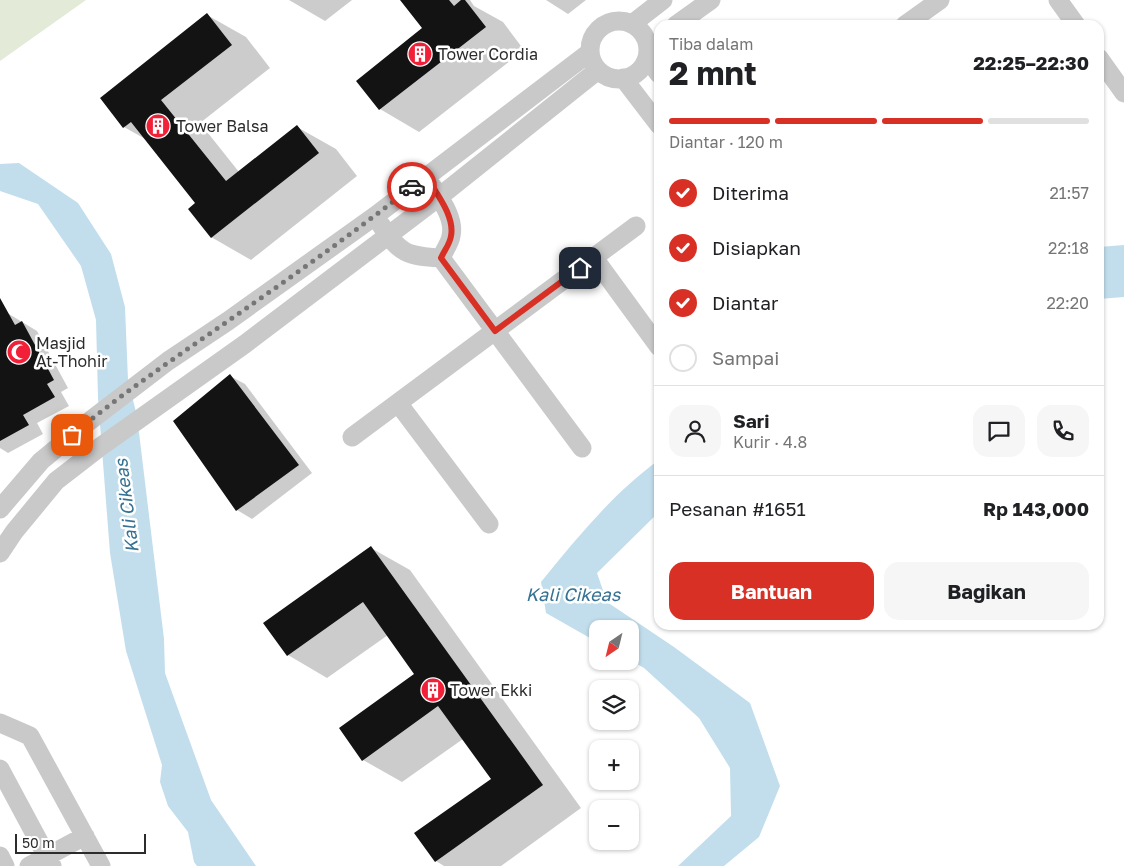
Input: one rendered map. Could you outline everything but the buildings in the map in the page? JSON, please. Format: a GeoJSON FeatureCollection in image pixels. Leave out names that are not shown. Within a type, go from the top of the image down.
{"type":"FeatureCollection","features":[{"type":"Feature","properties":{"kind":"street"},"geometry":{"type":"LineString","coordinates":[[632,24],[662,0]]}},
{"type":"Feature","properties":{"kind":"street"},"geometry":{"type":"LineString","coordinates":[[683,20],[710,0]]}},
{"type":"Feature","properties":{"kind":"street"},"geometry":{"type":"LineString","coordinates":[[912,20],[940,0]]}},
{"type":"Feature","properties":{"kind":"street"},"geometry":{"type":"LineString","coordinates":[[1058,0],[1072,20]]}},
{"type":"Feature","properties":{"kind":"street"},"geometry":{"type":"LineString","coordinates":[[617,20],[632,24],[643,33],[651,47],[641,68],[623,78],[606,76],[592,62],[590,52],[592,37],[602,25],[617,20]]}},
{"type":"Feature","properties":{"kind":"street"},"geometry":{"type":"LineString","coordinates":[[0,509],[41,461],[87,423],[168,361],[228,321],[375,216],[590,52]]}},
{"type":"Feature","properties":{"kind":"street"},"geometry":{"type":"LineString","coordinates":[[1104,65],[1124,93]]}},
{"type":"Feature","properties":{"kind":"street"},"geometry":{"type":"LineString","coordinates":[[0,554],[14,532],[56,481],[100,447],[244,344],[388,235],[598,70]]}},
{"type":"Feature","properties":{"kind":"street"},"geometry":{"type":"LineString","coordinates":[[623,78],[654,118]]}},
{"type":"Feature","properties":{"kind":"street"},"geometry":{"type":"LineString","coordinates":[[426,176],[439,196],[450,220],[451,236],[441,258]]}},
{"type":"Feature","properties":{"kind":"street"},"geometry":{"type":"LineString","coordinates":[[375,216],[396,246],[415,256],[441,258],[582,448]]}},
{"type":"Feature","properties":{"kind":"street"},"geometry":{"type":"LineString","coordinates":[[352,437],[636,226]]}},
{"type":"Feature","properties":{"kind":"street"},"geometry":{"type":"LineString","coordinates":[[594,258],[654,340]]}},
{"type":"Feature","properties":{"kind":"street"},"geometry":{"type":"LineString","coordinates":[[398,403],[488,524]]}},
{"type":"Feature","properties":{"kind":"street"},"geometry":{"type":"LineString","coordinates":[[0,723],[30,736],[100,866]]}},
{"type":"Feature","properties":{"kind":"street"},"geometry":{"type":"LineString","coordinates":[[0,768],[49,861]]}},
{"type":"Feature","properties":{"kind":"street"},"geometry":{"type":"LineString","coordinates":[[29,866],[49,861],[84,836]]}},
{"type":"Feature","properties":{"kind":"street"},"geometry":{"type":"LineString","coordinates":[[0,856],[5,866]]}},
{"type":"Feature","properties":{"kind":"green space"},"geometry":{"type":"Polygon","coordinates":[[[0,0],[86,0],[0,61],[0,0]]]}},
{"type":"Feature","properties":{"kind":"water","name":"Kali Cikeas"},"geometry":{"type":"Polygon","coordinates":[[[19,163],[78,203],[111,254],[125,307],[128,380],[137,416],[164,639],[165,673],[211,800],[256,866],[197,866],[194,862],[188,832],[168,806],[160,782],[162,765],[126,651],[110,553],[98,398],[96,320],[81,266],[38,204],[0,191],[0,164],[19,163]]]}},
{"type":"Feature","properties":{"kind":"water"},"geometry":{"type":"Polygon","coordinates":[[[1124,245],[1124,297],[1104,299],[1104,247],[1124,245]]]}},
{"type":"Feature","properties":{"kind":"water","name":"Kali Cikeas"},"geometry":{"type":"Polygon","coordinates":[[[654,464],[654,517],[597,573],[607,602],[634,620],[589,620],[589,637],[546,613],[541,582],[582,533],[626,487],[654,464]]]}},
{"type":"Feature","properties":{"kind":"water","name":"Kali Cikeas"},"geometry":{"type":"Polygon","coordinates":[[[639,623],[750,703],[780,786],[759,837],[724,866],[678,866],[731,816],[730,768],[699,718],[639,665],[639,623]]]}},
{"type":"Feature","properties":{"kind":"way so far"},"geometry":{"type":"LineString","coordinates":[[72,435],[168,361],[228,321],[375,216],[412,187]]}},
{"type":"Feature","properties":{"kind":"place","name":"Tower Cordia"},"geometry":{"type":"Point","coordinates":[420,54]}},
{"type":"Feature","properties":{"kind":"place","name":"Tower Balsa"},"geometry":{"type":"Point","coordinates":[158,126]}},
{"type":"Feature","properties":{"kind":"place","name":"Masjid At-Thohir"},"geometry":{"type":"Point","coordinates":[19,352]}},
{"type":"Feature","properties":{"kind":"place","name":"Tower Ekki"},"geometry":{"type":"Point","coordinates":[433,690]}},
{"type":"Feature","properties":{"kind":"route"},"geometry":{"type":"LineString","coordinates":[[412,187],[426,176],[439,196],[450,220],[451,236],[441,258],[495,331],[580,268]]}}]}
